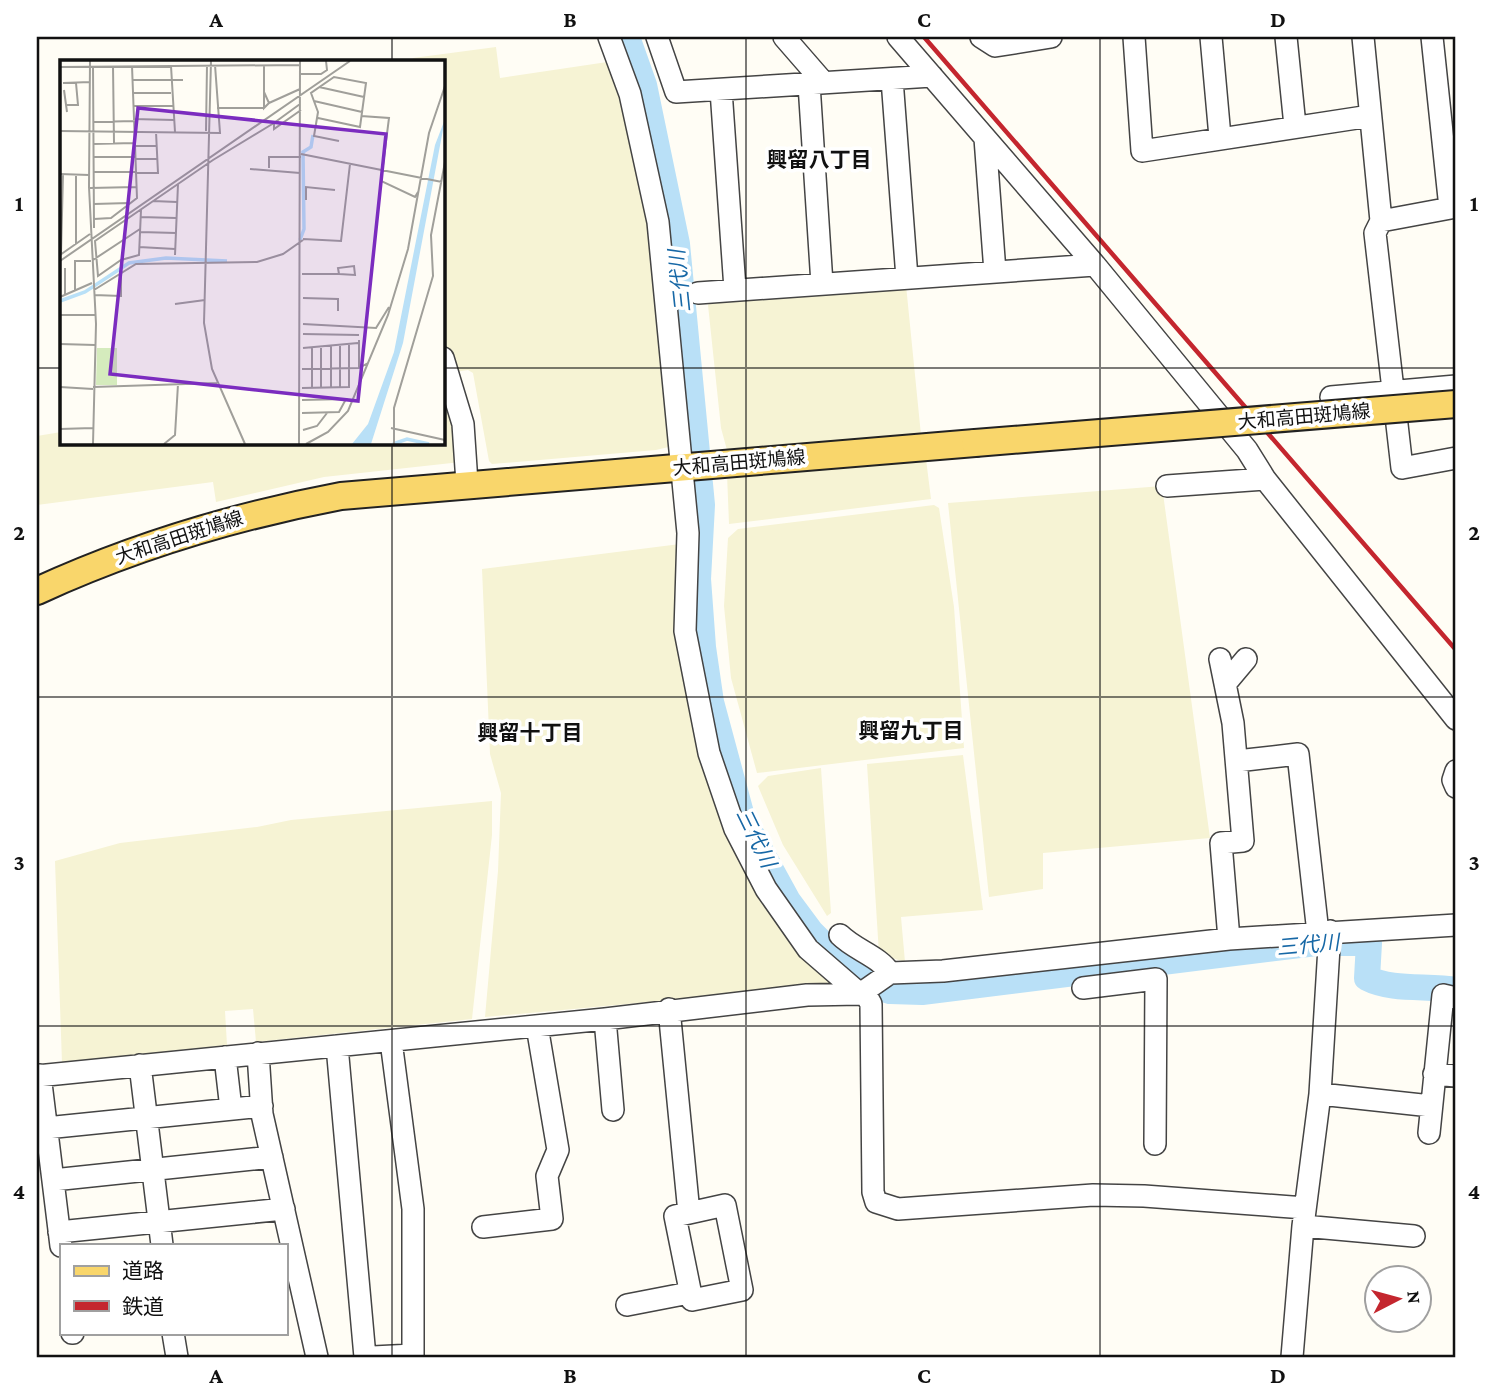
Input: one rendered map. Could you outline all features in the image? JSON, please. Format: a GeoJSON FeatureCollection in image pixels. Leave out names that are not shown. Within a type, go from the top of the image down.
{"type":"FeatureCollection","features":[{"type":"Feature","properties":{"kind":"main road","name":"大和高田斑鳩線"},"geometry":{"type":"LineString","coordinates":[[37,591],[105,561],[253,513],[341,496],[467,483],[1456,404]]}},
{"type":"Feature","properties":{"kind":"street"},"geometry":{"type":"LineString","coordinates":[[609,37],[630,94],[659,222],[684,466],[688,533],[685,631],[717,782],[735,829],[788,925],[825,966],[862,993],[871,1003],[873,1192],[876,1202],[898,1209],[1093,1195],[1144,1196],[1304,1217],[1414,1236]]}},
{"type":"Feature","properties":{"kind":"street"},"geometry":{"type":"LineString","coordinates":[[657,37],[668,82],[676,92],[932,76]]}},
{"type":"Feature","properties":{"kind":"street"},"geometry":{"type":"LineString","coordinates":[[784,37],[816,84],[822,284]]}},
{"type":"Feature","properties":{"kind":"street"},"geometry":{"type":"LineString","coordinates":[[898,37],[1095,265],[1247,450],[1265,479],[1456,719]]}},
{"type":"Feature","properties":{"kind":"street"},"geometry":{"type":"LineString","coordinates":[[981,37],[995,46],[1051,37]]}},
{"type":"Feature","properties":{"kind":"street"},"geometry":{"type":"LineString","coordinates":[[1134,37],[1142,150],[1370,116]]}},
{"type":"Feature","properties":{"kind":"street"},"geometry":{"type":"LineString","coordinates":[[1210,37],[1220,137]]}},
{"type":"Feature","properties":{"kind":"street"},"geometry":{"type":"LineString","coordinates":[[1286,37],[1295,126]]}},
{"type":"Feature","properties":{"kind":"street"},"geometry":{"type":"LineString","coordinates":[[1363,37],[1381,221],[1375,233],[1402,468],[1456,458]]}},
{"type":"Feature","properties":{"kind":"street"},"geometry":{"type":"LineString","coordinates":[[1381,221],[1453,208],[1432,37]]}},
{"type":"Feature","properties":{"kind":"street"},"geometry":{"type":"LineString","coordinates":[[892,79],[907,278]]}},
{"type":"Feature","properties":{"kind":"street"},"geometry":{"type":"LineString","coordinates":[[721,90],[735,289]]}},
{"type":"Feature","properties":{"kind":"street"},"geometry":{"type":"LineString","coordinates":[[985,138],[995,272]]}},
{"type":"Feature","properties":{"kind":"street"},"geometry":{"type":"LineString","coordinates":[[698,293],[1095,265]]}},
{"type":"Feature","properties":{"kind":"street"},"geometry":{"type":"LineString","coordinates":[[444,361],[463,424],[467,483]]}},
{"type":"Feature","properties":{"kind":"street"},"geometry":{"type":"LineString","coordinates":[[1331,397],[1456,386]]}},
{"type":"Feature","properties":{"kind":"street"},"geometry":{"type":"LineString","coordinates":[[1167,486],[1265,479]]}},
{"type":"Feature","properties":{"kind":"street"},"geometry":{"type":"LineString","coordinates":[[1220,659],[1237,761],[1243,841],[1221,843],[1229,939]]}},
{"type":"Feature","properties":{"kind":"street"},"geometry":{"type":"LineString","coordinates":[[1225,684],[1246,659]]}},
{"type":"Feature","properties":{"kind":"street"},"geometry":{"type":"LineString","coordinates":[[1237,761],[1298,754],[1327,939],[1320,1094],[1304,1217],[1292,1357]]}},
{"type":"Feature","properties":{"kind":"street"},"geometry":{"type":"LineString","coordinates":[[1456,771],[1453,780],[1456,787]]}},
{"type":"Feature","properties":{"kind":"street"},"geometry":{"type":"LineString","coordinates":[[1083,988],[1147,963],[1229,939],[1327,939],[1456,925]]}},
{"type":"Feature","properties":{"kind":"street"},"geometry":{"type":"LineString","coordinates":[[840,934],[851,946],[884,963],[890,973]]}},
{"type":"Feature","properties":{"kind":"street"},"geometry":{"type":"LineString","coordinates":[[284,1209],[159,1222],[60,1239],[38,1075],[605,1019],[807,995],[862,993],[890,973],[1147,963]]}},
{"type":"Feature","properties":{"kind":"street"},"geometry":{"type":"LineString","coordinates":[[1147,963],[1156,979],[1155,1144]]}},
{"type":"Feature","properties":{"kind":"street"},"geometry":{"type":"LineString","coordinates":[[1429,1133],[1443,995],[1456,998]]}},
{"type":"Feature","properties":{"kind":"street"},"geometry":{"type":"LineString","coordinates":[[669,1010],[689,1213]]}},
{"type":"Feature","properties":{"kind":"street"},"geometry":{"type":"LineString","coordinates":[[605,1019],[613,1110]]}},
{"type":"Feature","properties":{"kind":"street"},"geometry":{"type":"LineString","coordinates":[[483,1227],[552,1219],[547,1176],[558,1150],[537,1026]]}},
{"type":"Feature","properties":{"kind":"street"},"geometry":{"type":"LineString","coordinates":[[373,1357],[413,1356],[413,1209],[391,1041]]}},
{"type":"Feature","properties":{"kind":"street"},"geometry":{"type":"LineString","coordinates":[[337,1046],[365,1357]]}},
{"type":"Feature","properties":{"kind":"street"},"geometry":{"type":"LineString","coordinates":[[258,1053],[262,1106],[284,1209],[296,1310],[317,1357]]}},
{"type":"Feature","properties":{"kind":"street"},"geometry":{"type":"LineString","coordinates":[[226,1057],[232,1109]]}},
{"type":"Feature","properties":{"kind":"street"},"geometry":{"type":"LineString","coordinates":[[140,1065],[162,1244]]}},
{"type":"Feature","properties":{"kind":"street"},"geometry":{"type":"LineString","coordinates":[[1434,1074],[1456,1076]]}},
{"type":"Feature","properties":{"kind":"street"},"geometry":{"type":"LineString","coordinates":[[1320,1094],[1431,1106]]}},
{"type":"Feature","properties":{"kind":"street"},"geometry":{"type":"LineString","coordinates":[[46,1128],[262,1106]]}},
{"type":"Feature","properties":{"kind":"street"},"geometry":{"type":"LineString","coordinates":[[53,1180],[272,1157]]}},
{"type":"Feature","properties":{"kind":"street"},"geometry":{"type":"LineString","coordinates":[[725,1205],[743,1290],[692,1300],[675,1216],[689,1213],[725,1205]]}},
{"type":"Feature","properties":{"kind":"street"},"geometry":{"type":"LineString","coordinates":[[627,1305],[689,1293]]}},
{"type":"Feature","properties":{"kind":"street"},"geometry":{"type":"LineString","coordinates":[[173,1334],[177,1357]]}},
{"type":"Feature","properties":{"kind":"shaded area"},"geometry":{"type":"Polygon","coordinates":[[[496,47],[500,78],[614,61],[653,216],[677,445],[656,450],[492,464],[489,461],[473,373],[468,370],[455,372],[444,344],[444,60],[412,60],[496,47]]]}},
{"type":"Feature","properties":{"kind":"shaded area"},"geometry":{"type":"Polygon","coordinates":[[[906,285],[921,435],[727,450],[721,428],[708,305],[713,297],[906,285]]]}},
{"type":"Feature","properties":{"kind":"shaded area"},"geometry":{"type":"Polygon","coordinates":[[[444,386],[461,462],[324,477],[216,502],[213,482],[37,505],[37,436],[60,432],[60,444],[444,444],[444,386]]]}},
{"type":"Feature","properties":{"kind":"shaded area"},"geometry":{"type":"Polygon","coordinates":[[[926,459],[931,499],[729,524],[727,474],[926,459]]]}},
{"type":"Feature","properties":{"kind":"shaded area"},"geometry":{"type":"Polygon","coordinates":[[[1162,486],[1210,838],[1043,853],[1043,889],[989,897],[948,503],[1162,486]]]}},
{"type":"Feature","properties":{"kind":"shaded area"},"geometry":{"type":"Polygon","coordinates":[[[934,505],[939,508],[954,607],[964,748],[757,773],[731,678],[724,606],[728,538],[738,529],[934,505]]]}},
{"type":"Feature","properties":{"kind":"shaded area"},"geometry":{"type":"Polygon","coordinates":[[[680,544],[705,768],[835,985],[485,1017],[498,871],[501,793],[490,754],[482,569],[680,544]]]}},
{"type":"Feature","properties":{"kind":"shaded area"},"geometry":{"type":"Polygon","coordinates":[[[963,755],[983,910],[901,917],[905,962],[879,954],[867,764],[963,755]]]}},
{"type":"Feature","properties":{"kind":"shaded area"},"geometry":{"type":"Polygon","coordinates":[[[821,768],[831,913],[827,916],[783,845],[758,786],[768,776],[821,768]]]}},
{"type":"Feature","properties":{"kind":"shaded area"},"geometry":{"type":"Polygon","coordinates":[[[492,801],[492,835],[472,1019],[256,1042],[253,1009],[225,1011],[227,1045],[62,1063],[55,861],[120,843],[257,827],[291,820],[492,801]]]}},
{"type":"Feature","properties":{"kind":"waterway","name":"三代川"},"geometry":{"type":"LineString","coordinates":[[627,37],[644,85],[677,244],[702,505],[698,579],[703,647],[711,702],[742,817],[788,901],[811,932],[845,966],[874,986],[890,991],[922,992],[1316,943],[1369,943],[1367,978],[1377,982],[1456,990]]}},
{"type":"Feature","properties":{"kind":"railway"},"geometry":{"type":"LineString","coordinates":[[924,37],[1456,650]]}},
{"type":"Feature","properties":{"kind":"district","name":"興留八丁目"},"geometry":{"type":"Point","coordinates":[819,160]}},
{"type":"Feature","properties":{"kind":"district","name":"興留九丁目"},"geometry":{"type":"Point","coordinates":[911,731]}},
{"type":"Feature","properties":{"kind":"district","name":"興留十丁目"},"geometry":{"type":"Point","coordinates":[530,733]}}]}
